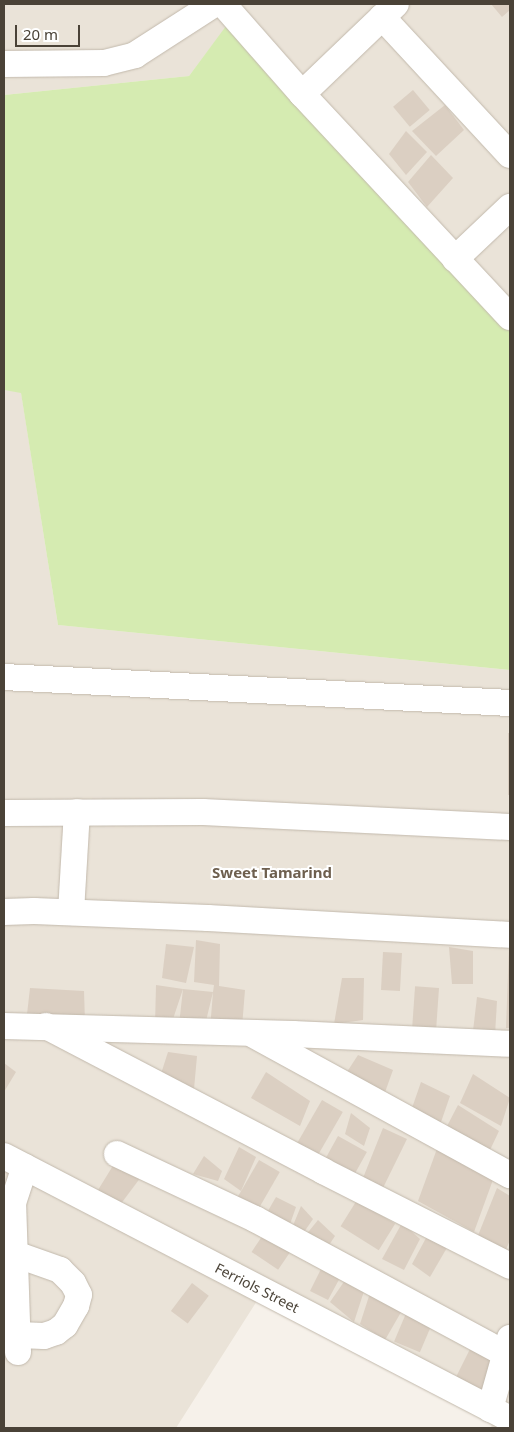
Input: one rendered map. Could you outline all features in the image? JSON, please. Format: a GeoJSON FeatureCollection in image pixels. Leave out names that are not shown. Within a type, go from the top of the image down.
{"type":"FeatureCollection","features":[{"type":"Feature","properties":{"kind":"street"},"geometry":{"type":"LineString","coordinates":[[4,64],[104,63],[135,56],[214,4]]}},
{"type":"Feature","properties":{"kind":"street"},"geometry":{"type":"LineString","coordinates":[[223,4],[302,94],[510,317]]}},
{"type":"Feature","properties":{"kind":"street"},"geometry":{"type":"LineString","coordinates":[[302,94],[389,10],[510,155]]}},
{"type":"Feature","properties":{"kind":"street"},"geometry":{"type":"LineString","coordinates":[[455,259],[510,207]]}},
{"type":"Feature","properties":{"kind":"street"},"geometry":{"type":"LineString","coordinates":[[4,677],[510,703]]}},
{"type":"Feature","properties":{"kind":"street"},"geometry":{"type":"LineString","coordinates":[[71,912],[77,812]]}},
{"type":"Feature","properties":{"kind":"street"},"geometry":{"type":"LineString","coordinates":[[4,813],[203,812],[510,827]]}},
{"type":"Feature","properties":{"kind":"street"},"geometry":{"type":"LineString","coordinates":[[4,912],[71,912],[510,935]]}},
{"type":"Feature","properties":{"kind":"street"},"geometry":{"type":"LineString","coordinates":[[4,1026],[510,1044]]}},
{"type":"Feature","properties":{"kind":"street"},"geometry":{"type":"LineString","coordinates":[[46,1026],[323,1172],[510,1266]]}},
{"type":"Feature","properties":{"kind":"street"},"geometry":{"type":"LineString","coordinates":[[251,1034],[510,1175]]}},
{"type":"Feature","properties":{"kind":"street"},"geometry":{"type":"LineString","coordinates":[[117,1154],[255,1219],[508,1345],[500,1414]]}},
{"type":"Feature","properties":{"kind":"street"},"geometry":{"type":"LineString","coordinates":[[14,1162],[13,1203],[18,1344],[56,1332],[65,1325],[76,1306],[79,1295],[73,1283],[60,1270],[16,1254]]}},
{"type":"Feature","properties":{"kind":"street","name":"Ferriols Street"},"geometry":{"type":"LineString","coordinates":[[14,1162],[500,1414]]}},
{"type":"Feature","properties":{"kind":"shaded area"},"geometry":{"type":"Polygon","coordinates":[[[4,4],[510,4],[510,332],[233,18],[189,76],[4,95],[4,4]]]}},
{"type":"Feature","properties":{"kind":"shaded area"},"geometry":{"type":"Polygon","coordinates":[[[4,390],[21,392],[58,625],[510,670],[510,1428],[491,1428],[497,1398],[269,1282],[176,1428],[4,1428],[4,390]]]}},
{"type":"Feature","properties":{"kind":"green space"},"geometry":{"type":"Polygon","coordinates":[[[232,18],[510,332],[510,670],[58,625],[21,393],[4,390],[4,95],[189,76],[232,18]]]}},
{"type":"Feature","properties":{"kind":"building"},"geometry":{"type":"Polygon","coordinates":[[[491,4],[510,4],[510,10],[502,17],[491,4]]]}},
{"type":"Feature","properties":{"kind":"building"},"geometry":{"type":"Polygon","coordinates":[[[413,90],[430,110],[410,127],[393,107],[413,90]]]}},
{"type":"Feature","properties":{"kind":"building"},"geometry":{"type":"Polygon","coordinates":[[[445,105],[464,130],[436,156],[412,131],[445,105]]]}},
{"type":"Feature","properties":{"kind":"building"},"geometry":{"type":"Polygon","coordinates":[[[406,131],[427,152],[406,175],[389,154],[406,131]]]}},
{"type":"Feature","properties":{"kind":"building"},"geometry":{"type":"Polygon","coordinates":[[[431,155],[453,178],[427,207],[408,182],[431,155]]]}},
{"type":"Feature","properties":{"kind":"building"},"geometry":{"type":"Polygon","coordinates":[[[508,733],[510,733],[510,795],[508,795],[508,733]]]}},
{"type":"Feature","properties":{"kind":"building"},"geometry":{"type":"Polygon","coordinates":[[[196,940],[220,944],[219,986],[245,990],[242,1027],[210,1029],[214,985],[194,982],[196,940]]]}},
{"type":"Feature","properties":{"kind":"building"},"geometry":{"type":"Polygon","coordinates":[[[166,944],[194,947],[186,983],[162,978],[166,944]]]}},
{"type":"Feature","properties":{"kind":"building"},"geometry":{"type":"Polygon","coordinates":[[[449,947],[473,951],[473,984],[452,984],[449,947]]]}},
{"type":"Feature","properties":{"kind":"building"},"geometry":{"type":"Polygon","coordinates":[[[509,947],[510,1028],[506,1028],[509,947]]]}},
{"type":"Feature","properties":{"kind":"building"},"geometry":{"type":"Polygon","coordinates":[[[383,952],[402,953],[400,991],[381,990],[383,952]]]}},
{"type":"Feature","properties":{"kind":"building"},"geometry":{"type":"Polygon","coordinates":[[[342,978],[364,978],[363,1020],[334,1024],[342,978]]]}},
{"type":"Feature","properties":{"kind":"building"},"geometry":{"type":"Polygon","coordinates":[[[156,985],[183,989],[172,1022],[155,1025],[156,985]]]}},
{"type":"Feature","properties":{"kind":"building"},"geometry":{"type":"Polygon","coordinates":[[[415,986],[439,988],[436,1034],[412,1032],[415,986]]]}},
{"type":"Feature","properties":{"kind":"building"},"geometry":{"type":"Polygon","coordinates":[[[30,988],[84,991],[85,1022],[26,1023],[30,988]]]}},
{"type":"Feature","properties":{"kind":"building"},"geometry":{"type":"Polygon","coordinates":[[[183,989],[213,992],[205,1025],[179,1025],[183,989]]]}},
{"type":"Feature","properties":{"kind":"building"},"geometry":{"type":"Polygon","coordinates":[[[477,997],[497,1001],[495,1035],[473,1031],[477,997]]]}},
{"type":"Feature","properties":{"kind":"building"},"geometry":{"type":"Polygon","coordinates":[[[168,1052],[197,1056],[194,1089],[159,1080],[168,1052]]]}},
{"type":"Feature","properties":{"kind":"building"},"geometry":{"type":"Polygon","coordinates":[[[358,1055],[393,1070],[384,1095],[345,1075],[358,1055]]]}},
{"type":"Feature","properties":{"kind":"building"},"geometry":{"type":"Polygon","coordinates":[[[4,1063],[16,1072],[4,1092],[4,1063]]]}},
{"type":"Feature","properties":{"kind":"building"},"geometry":{"type":"Polygon","coordinates":[[[266,1072],[310,1101],[300,1126],[251,1098],[266,1072]]]}},
{"type":"Feature","properties":{"kind":"building"},"geometry":{"type":"Polygon","coordinates":[[[473,1074],[510,1098],[501,1126],[460,1103],[473,1074]]]}},
{"type":"Feature","properties":{"kind":"building"},"geometry":{"type":"Polygon","coordinates":[[[421,1082],[450,1096],[440,1125],[412,1108],[421,1082]]]}},
{"type":"Feature","properties":{"kind":"building"},"geometry":{"type":"Polygon","coordinates":[[[322,1100],[343,1112],[317,1156],[296,1144],[322,1100]]]}},
{"type":"Feature","properties":{"kind":"building"},"geometry":{"type":"Polygon","coordinates":[[[458,1105],[499,1131],[490,1150],[445,1130],[458,1105]]]}},
{"type":"Feature","properties":{"kind":"building"},"geometry":{"type":"Polygon","coordinates":[[[351,1113],[370,1128],[364,1146],[345,1134],[351,1113]]]}},
{"type":"Feature","properties":{"kind":"building"},"geometry":{"type":"Polygon","coordinates":[[[383,1128],[407,1139],[381,1192],[361,1183],[383,1128]]]}},
{"type":"Feature","properties":{"kind":"building"},"geometry":{"type":"Polygon","coordinates":[[[338,1136],[367,1152],[352,1178],[323,1162],[338,1136]]]}},
{"type":"Feature","properties":{"kind":"building"},"geometry":{"type":"Polygon","coordinates":[[[438,1146],[494,1177],[474,1232],[418,1201],[438,1146]]]}},
{"type":"Feature","properties":{"kind":"building"},"geometry":{"type":"Polygon","coordinates":[[[239,1147],[256,1157],[241,1191],[224,1179],[239,1147]]]}},
{"type":"Feature","properties":{"kind":"building"},"geometry":{"type":"Polygon","coordinates":[[[204,1156],[222,1171],[218,1181],[193,1174],[204,1156]]]}},
{"type":"Feature","properties":{"kind":"building"},"geometry":{"type":"Polygon","coordinates":[[[259,1160],[280,1172],[256,1213],[236,1201],[259,1160]]]}},
{"type":"Feature","properties":{"kind":"building"},"geometry":{"type":"Polygon","coordinates":[[[114,1164],[141,1177],[117,1209],[98,1190],[114,1164]]]}},
{"type":"Feature","properties":{"kind":"building"},"geometry":{"type":"Polygon","coordinates":[[[497,1188],[510,1196],[510,1240],[505,1252],[477,1238],[497,1188]]]}},
{"type":"Feature","properties":{"kind":"building"},"geometry":{"type":"Polygon","coordinates":[[[276,1197],[296,1207],[289,1227],[265,1216],[276,1197]]]}},
{"type":"Feature","properties":{"kind":"building"},"geometry":{"type":"Polygon","coordinates":[[[357,1200],[395,1224],[379,1250],[341,1226],[357,1200]]]}},
{"type":"Feature","properties":{"kind":"building"},"geometry":{"type":"Polygon","coordinates":[[[301,1206],[313,1219],[302,1235],[292,1228],[301,1206]]]}},
{"type":"Feature","properties":{"kind":"building"},"geometry":{"type":"Polygon","coordinates":[[[318,1220],[335,1236],[325,1251],[305,1236],[318,1220]]]}},
{"type":"Feature","properties":{"kind":"building"},"geometry":{"type":"Polygon","coordinates":[[[402,1223],[420,1239],[404,1270],[382,1259],[402,1223]]]}},
{"type":"Feature","properties":{"kind":"building"},"geometry":{"type":"Polygon","coordinates":[[[265,1232],[292,1250],[278,1270],[252,1252],[265,1232]]]}},
{"type":"Feature","properties":{"kind":"building"},"geometry":{"type":"Polygon","coordinates":[[[426,1238],[448,1246],[430,1277],[412,1264],[426,1238]]]}},
{"type":"Feature","properties":{"kind":"building"},"geometry":{"type":"Polygon","coordinates":[[[325,1261],[342,1274],[328,1300],[310,1291],[325,1261]]]}},
{"type":"Feature","properties":{"kind":"building"},"geometry":{"type":"Polygon","coordinates":[[[348,1276],[365,1288],[354,1322],[330,1302],[348,1276]]]}},
{"type":"Feature","properties":{"kind":"building"},"geometry":{"type":"Polygon","coordinates":[[[192,1283],[209,1296],[188,1324],[171,1311],[192,1283]]]}},
{"type":"Feature","properties":{"kind":"building"},"geometry":{"type":"Polygon","coordinates":[[[371,1290],[404,1307],[385,1340],[360,1324],[371,1290]]]}},
{"type":"Feature","properties":{"kind":"building"},"geometry":{"type":"Polygon","coordinates":[[[407,1311],[433,1322],[420,1352],[394,1341],[407,1311]]]}},
{"type":"Feature","properties":{"kind":"building"},"geometry":{"type":"Polygon","coordinates":[[[473,1343],[493,1354],[481,1394],[455,1379],[473,1343]]]}},
{"type":"Feature","properties":{"kind":"district","name":"Sweet Tamarind"},"geometry":{"type":"Point","coordinates":[272,873]}}]}
